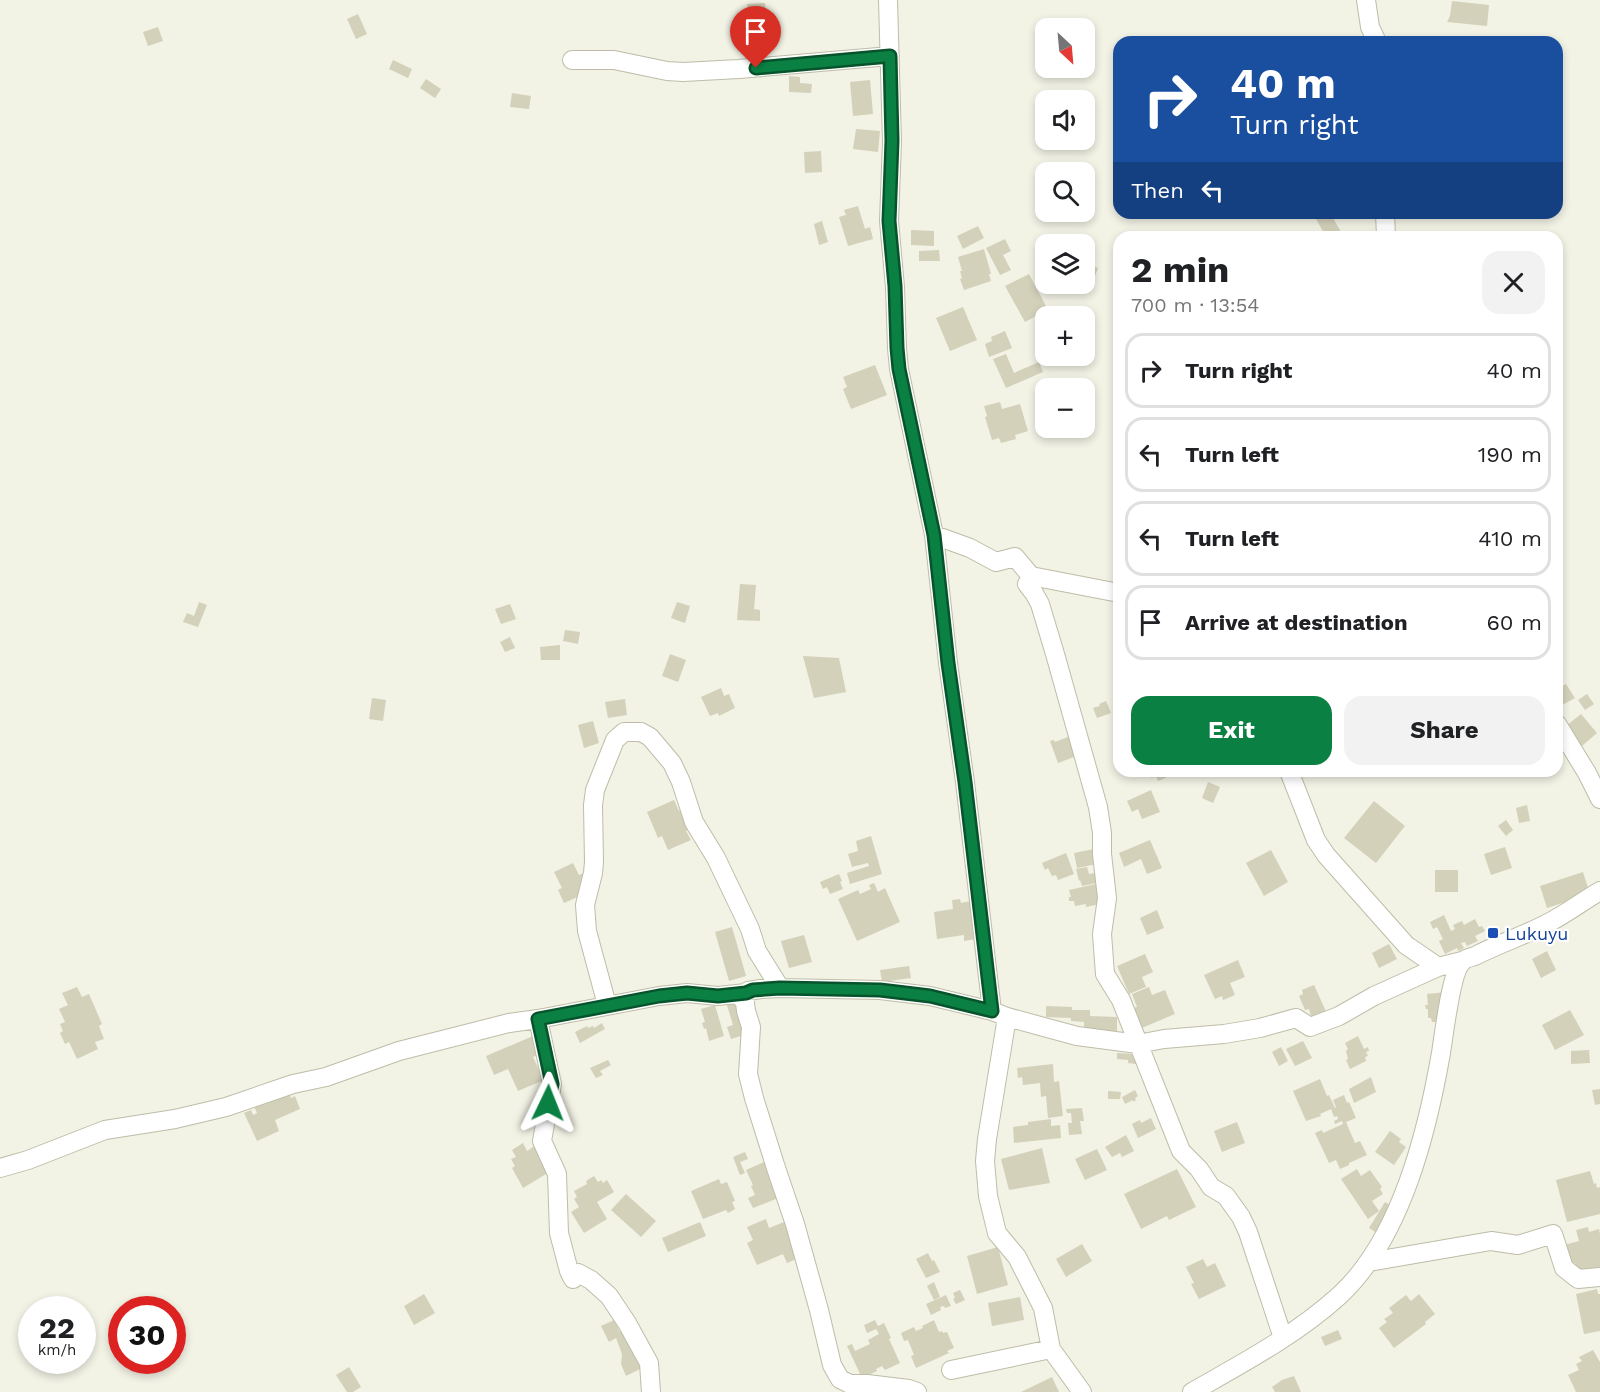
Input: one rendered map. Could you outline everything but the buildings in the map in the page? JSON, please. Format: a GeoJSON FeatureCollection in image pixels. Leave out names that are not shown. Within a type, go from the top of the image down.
{"type":"FeatureCollection","features":[{"type":"Feature","properties":{"kind":"street"},"geometry":{"type":"LineString","coordinates":[[888,0],[892,141],[889,221],[899,369],[934,535],[948,663],[999,1014],[985,1161],[987,1196],[997,1233],[1017,1257],[1043,1308],[1051,1349],[1082,1392]]}},
{"type":"Feature","properties":{"kind":"street"},"geometry":{"type":"LineString","coordinates":[[1366,0],[1370,27],[1374,36]]}},
{"type":"Feature","properties":{"kind":"street"},"geometry":{"type":"LineString","coordinates":[[572,60],[614,60],[660,70],[683,72],[890,56]]}},
{"type":"Feature","properties":{"kind":"street"},"geometry":{"type":"LineString","coordinates":[[934,535],[970,548],[996,562],[1015,557],[1031,576],[1113,592]]}},
{"type":"Feature","properties":{"kind":"street"},"geometry":{"type":"LineString","coordinates":[[1031,576],[1027,584],[1034,593],[1043,614],[1098,807],[1107,898],[1102,934],[1105,974],[1121,1000],[1181,1151],[1199,1169],[1211,1187],[1227,1196],[1248,1232],[1283,1338]]}},
{"type":"Feature","properties":{"kind":"street"},"geometry":{"type":"LineString","coordinates":[[607,1005],[587,931],[585,905],[594,862],[595,790],[615,740],[620,734],[628,731],[647,735],[672,763],[694,822],[716,858],[758,951],[780,988]]}},
{"type":"Feature","properties":{"kind":"street"},"geometry":{"type":"LineString","coordinates":[[1563,734],[1600,799]]}},
{"type":"Feature","properties":{"kind":"street"},"geometry":{"type":"LineString","coordinates":[[1291,777],[1317,840],[1326,855],[1406,945],[1438,967]]}},
{"type":"Feature","properties":{"kind":"street"},"geometry":{"type":"LineString","coordinates":[[0,1168],[28,1160],[105,1130],[175,1119],[226,1107],[293,1084],[327,1077],[399,1051],[509,1023],[659,996],[687,993],[718,996],[780,988],[880,990],[930,996],[1077,1036],[1138,1044],[1164,1039],[1224,1034],[1260,1028],[1296,1018],[1310,1027],[1339,1016],[1374,996],[1438,967],[1462,961],[1549,922],[1600,891]]}},
{"type":"Feature","properties":{"kind":"street"},"geometry":{"type":"LineString","coordinates":[[1192,1392],[1308,1321],[1340,1294],[1369,1262],[1397,1210],[1411,1177],[1434,1093],[1453,980],[1462,961]]}},
{"type":"Feature","properties":{"kind":"street"},"geometry":{"type":"LineString","coordinates":[[746,993],[742,998],[751,1027],[748,1074],[763,1128],[795,1224],[832,1365],[840,1379],[850,1384],[909,1389],[917,1392]]}},
{"type":"Feature","properties":{"kind":"street"},"geometry":{"type":"LineString","coordinates":[[538,1019],[552,1084],[542,1141],[557,1174],[559,1233],[569,1271],[573,1279],[578,1273],[591,1280],[609,1296],[618,1309],[649,1363],[651,1392]]}},
{"type":"Feature","properties":{"kind":"street"},"geometry":{"type":"LineString","coordinates":[[1369,1262],[1491,1241],[1518,1245],[1553,1234],[1564,1268],[1578,1279],[1600,1277]]}},
{"type":"Feature","properties":{"kind":"street"},"geometry":{"type":"LineString","coordinates":[[951,1370],[1051,1349]]}},
{"type":"Feature","properties":{"kind":"place","name":"Lukuyu"},"geometry":{"type":"Point","coordinates":[1493,933]}},
{"type":"Feature","properties":{"kind":"route"},"geometry":{"type":"LineString","coordinates":[[548,1103],[552,1084],[538,1019],[659,996],[687,993],[718,996],[780,988],[880,990],[930,996],[992,1011],[934,535],[899,369],[889,221],[892,141],[890,56],[756,68]]}}]}
